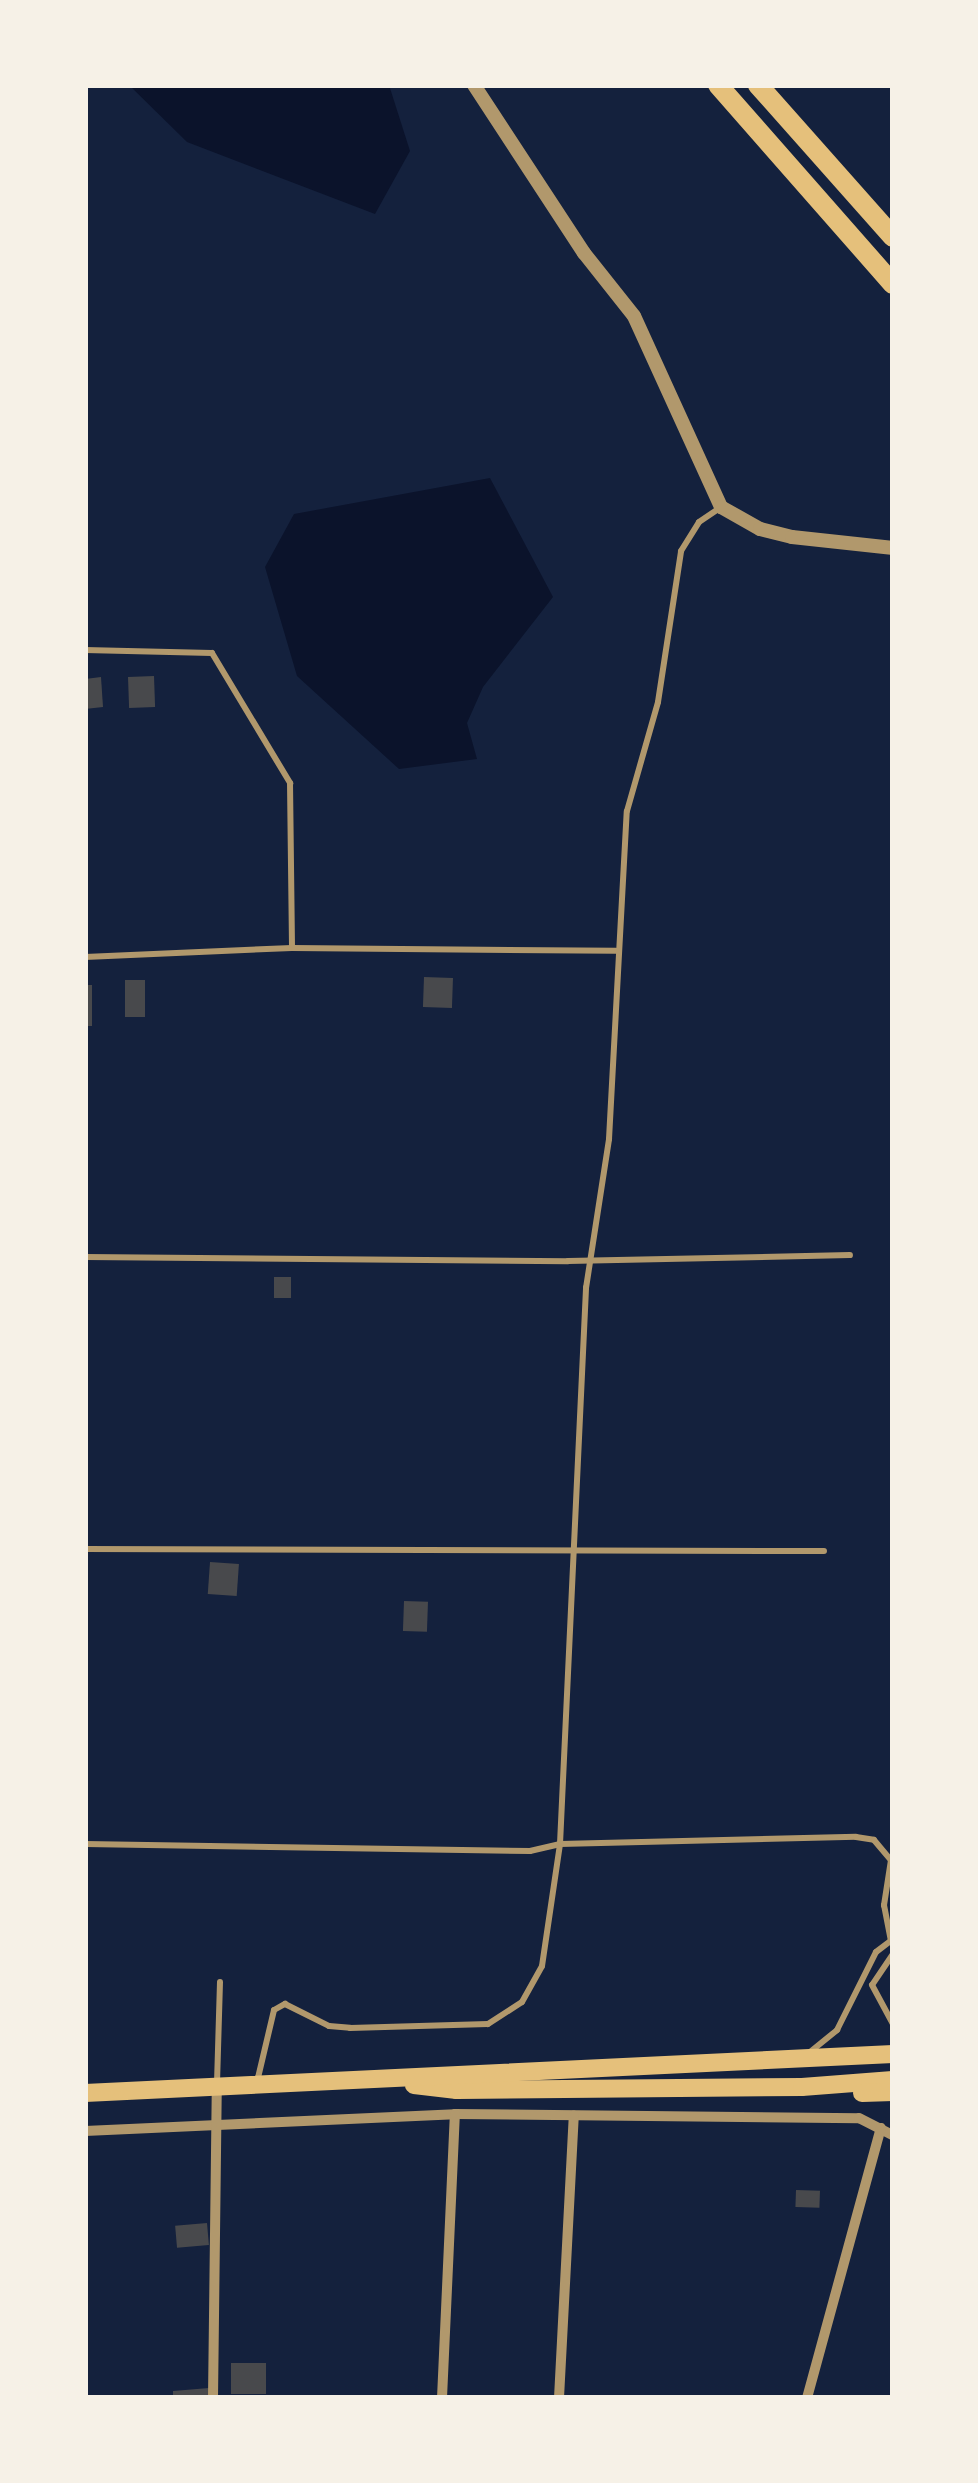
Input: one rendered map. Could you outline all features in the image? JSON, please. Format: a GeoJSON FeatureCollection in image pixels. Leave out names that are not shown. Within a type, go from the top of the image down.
{"type":"FeatureCollection","features":[{"type":"Feature","properties":{"kind":"highway"},"geometry":{"type":"LineString","coordinates":[[718,85],[893,284]]}},
{"type":"Feature","properties":{"kind":"highway"},"geometry":{"type":"LineString","coordinates":[[758,85],[893,237]]}},
{"type":"Feature","properties":{"kind":"main road"},"geometry":{"type":"LineString","coordinates":[[85,2093],[391,2082],[458,2072],[893,2054]]}},
{"type":"Feature","properties":{"kind":"main road"},"geometry":{"type":"LineString","coordinates":[[802,2087],[893,2080]]}},
{"type":"Feature","properties":{"kind":"main road"},"geometry":{"type":"LineString","coordinates":[[391,2082],[457,2090],[802,2087],[893,2092]]}},
{"type":"Feature","properties":{"kind":"street"},"geometry":{"type":"LineString","coordinates":[[474,85],[584,253],[634,316],[721,507],[760,529],[792,537],[893,548]]}},
{"type":"Feature","properties":{"kind":"street"},"geometry":{"type":"LineString","coordinates":[[213,2398],[217,2090]]}},
{"type":"Feature","properties":{"kind":"street"},"geometry":{"type":"LineString","coordinates":[[442,2398],[455,2114]]}},
{"type":"Feature","properties":{"kind":"street"},"geometry":{"type":"LineString","coordinates":[[85,2131],[455,2114],[859,2118],[893,2135]]}},
{"type":"Feature","properties":{"kind":"street"},"geometry":{"type":"LineString","coordinates":[[559,2398],[574,2115]]}},
{"type":"Feature","properties":{"kind":"street"},"geometry":{"type":"LineString","coordinates":[[807,2398],[880,2128]]}},
{"type":"Feature","properties":{"kind":"lane"},"geometry":{"type":"LineString","coordinates":[[256,2088],[260,2049],[274,2010],[285,2004],[328,2026],[466,2027],[506,2016],[522,2002],[542,1966],[560,1844],[571,1551],[592,1259],[610,1138],[616,951],[627,811],[658,702],[681,551],[699,522],[721,507]]}},
{"type":"Feature","properties":{"kind":"lane"},"geometry":{"type":"LineString","coordinates":[[85,650],[212,653],[290,784],[292,948]]}},
{"type":"Feature","properties":{"kind":"lane"},"geometry":{"type":"LineString","coordinates":[[85,957],[292,948],[616,951]]}},
{"type":"Feature","properties":{"kind":"lane"},"geometry":{"type":"LineString","coordinates":[[85,1258],[592,1259],[850,1254]]}},
{"type":"Feature","properties":{"kind":"lane"},"geometry":{"type":"LineString","coordinates":[[85,1549],[824,1551]]}},
{"type":"Feature","properties":{"kind":"lane"},"geometry":{"type":"LineString","coordinates":[[85,1844],[468,1851],[560,1844],[874,1840],[891,1860],[884,1905],[892,1940],[876,1952],[837,2030],[799,2059]]}},
{"type":"Feature","properties":{"kind":"lane"},"geometry":{"type":"LineString","coordinates":[[893,1954],[872,1985],[893,2024]]}},
{"type":"Feature","properties":{"kind":"lane"},"geometry":{"type":"LineString","coordinates":[[217,2090],[220,1982]]}},
{"type":"Feature","properties":{"kind":"water"},"geometry":{"type":"Polygon","coordinates":[[[129,85],[389,85],[410,151],[375,214],[187,142],[129,85]]]}},
{"type":"Feature","properties":{"kind":"water"},"geometry":{"type":"Polygon","coordinates":[[[490,478],[553,597],[483,687],[467,723],[477,759],[399,769],[297,676],[265,567],[294,514],[490,478]]]}},
{"type":"Feature","properties":{"kind":"building"},"geometry":{"type":"Polygon","coordinates":[[[154,676],[155,707],[129,708],[128,677],[154,676]]]}},
{"type":"Feature","properties":{"kind":"building"},"geometry":{"type":"Polygon","coordinates":[[[101,677],[103,707],[85,709],[85,679],[101,677]]]}},
{"type":"Feature","properties":{"kind":"building"},"geometry":{"type":"Polygon","coordinates":[[[424,977],[453,978],[452,1008],[423,1007],[424,977]]]}},
{"type":"Feature","properties":{"kind":"building"},"geometry":{"type":"Polygon","coordinates":[[[125,980],[145,980],[145,1017],[125,1017],[125,980]]]}},
{"type":"Feature","properties":{"kind":"building"},"geometry":{"type":"Polygon","coordinates":[[[85,985],[92,985],[92,1026],[85,1026],[85,985]]]}},
{"type":"Feature","properties":{"kind":"building"},"geometry":{"type":"Polygon","coordinates":[[[274,1277],[291,1277],[291,1298],[274,1298],[274,1277]]]}},
{"type":"Feature","properties":{"kind":"building"},"geometry":{"type":"Polygon","coordinates":[[[210,1562],[239,1564],[237,1596],[208,1594],[210,1562]]]}},
{"type":"Feature","properties":{"kind":"building"},"geometry":{"type":"Polygon","coordinates":[[[404,1601],[428,1602],[427,1632],[403,1631],[404,1601]]]}},
{"type":"Feature","properties":{"kind":"building"},"geometry":{"type":"Polygon","coordinates":[[[796,2190],[820,2191],[819,2208],[795,2207],[796,2190]]]}},
{"type":"Feature","properties":{"kind":"building"},"geometry":{"type":"Polygon","coordinates":[[[207,2223],[209,2245],[177,2248],[175,2226],[207,2223]]]}},
{"type":"Feature","properties":{"kind":"building"},"geometry":{"type":"Polygon","coordinates":[[[231,2363],[266,2363],[266,2394],[231,2394],[231,2363]]]}},
{"type":"Feature","properties":{"kind":"building"},"geometry":{"type":"Polygon","coordinates":[[[209,2388],[209,2398],[173,2398],[173,2391],[209,2388]]]}}]}
